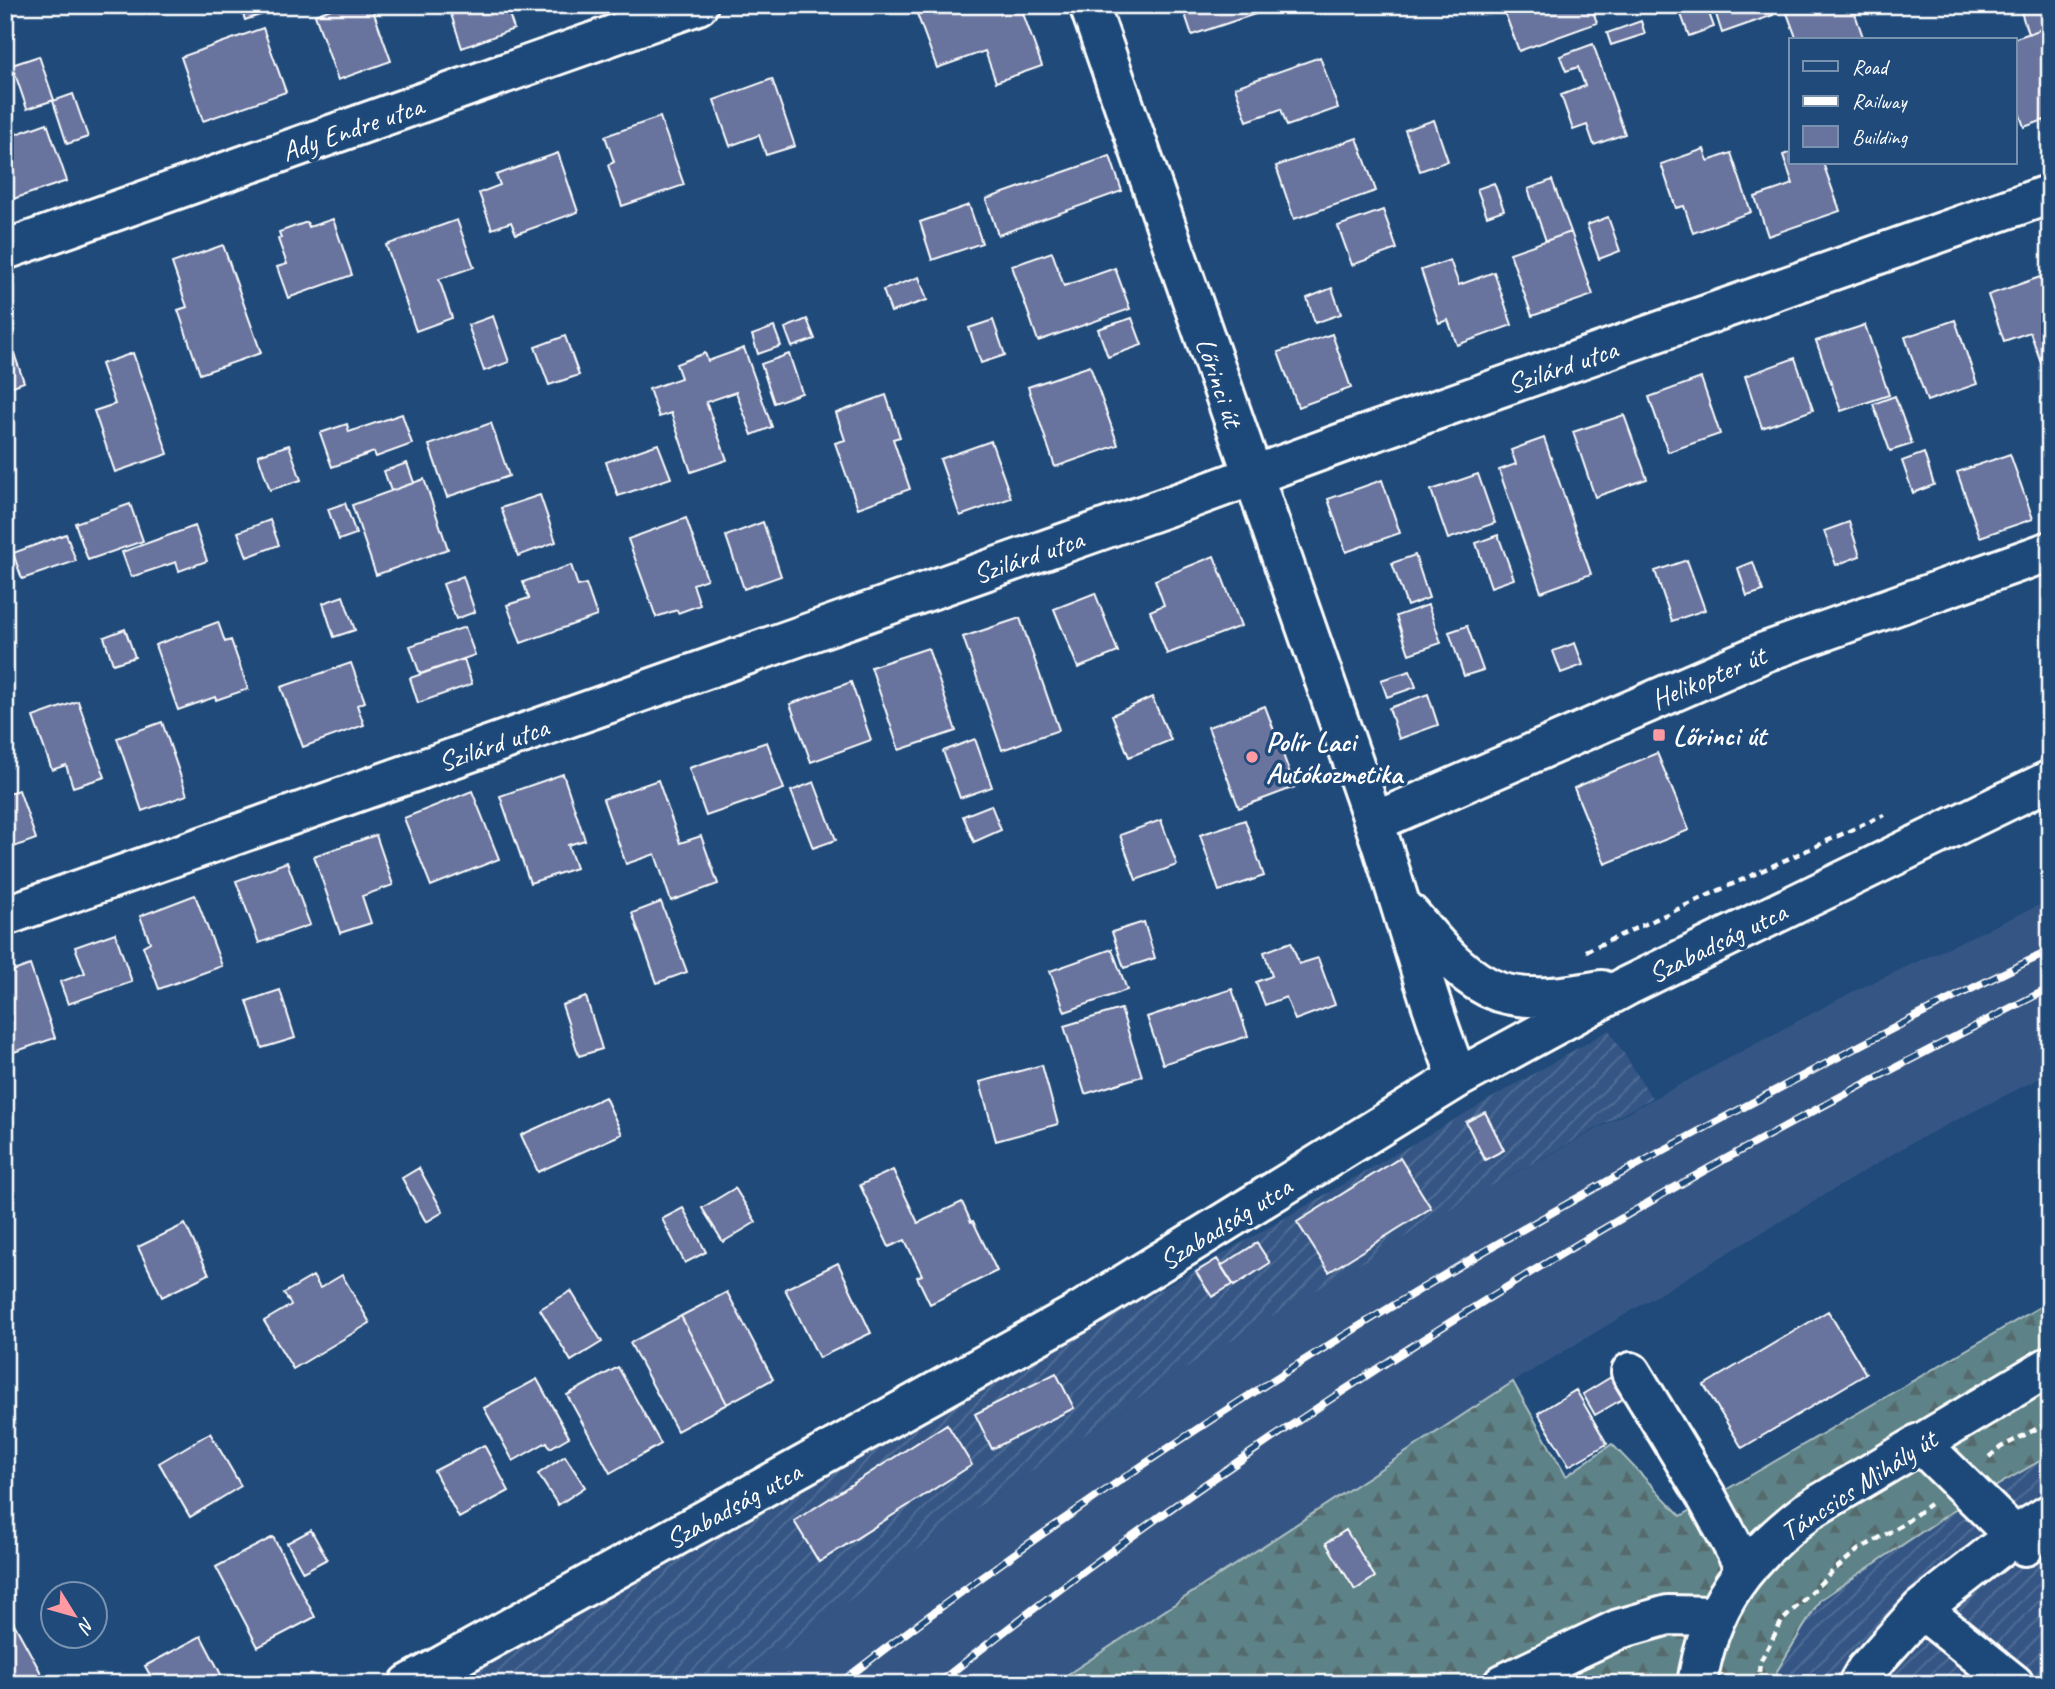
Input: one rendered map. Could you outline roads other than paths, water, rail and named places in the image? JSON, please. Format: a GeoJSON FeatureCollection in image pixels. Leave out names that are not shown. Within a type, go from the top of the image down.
{"type":"FeatureCollection","features":[{"type":"Feature","properties":{"kind":"street","name":"Ady Endre utca"},"geometry":{"type":"LineString","coordinates":[[5,250],[698,5]]}},
{"type":"Feature","properties":{"kind":"street","name":"Lőrinci út"},"geometry":{"type":"LineString","coordinates":[[1089,5],[1374,822],[1437,1021],[1458,1078]]}},
{"type":"Feature","properties":{"kind":"street","name":"Szilárd utca"},"geometry":{"type":"LineString","coordinates":[[5,916],[2050,194]]}},
{"type":"Feature","properties":{"kind":"street","name":"Helikopter út"},"geometry":{"type":"LineString","coordinates":[[1374,822],[1765,652],[2050,551]]}},
{"type":"Feature","properties":{"kind":"street","name":"Szabadság utca"},"geometry":{"type":"LineString","coordinates":[[409,1684],[1076,1314],[1458,1078],[1627,986],[2050,780]]}},
{"type":"Feature","properties":{"kind":"street"},"geometry":{"type":"LineString","coordinates":[[1402,904],[1438,947],[1465,971],[1498,991],[1522,996],[1561,997],[1627,986]]}},
{"type":"Feature","properties":{"kind":"street","name":"Táncsics Mihály út"},"geometry":{"type":"LineString","coordinates":[[1697,1684],[1716,1616],[1745,1568],[1783,1530],[1808,1511],[2050,1366]]}},
{"type":"Feature","properties":{"kind":"street"},"geometry":{"type":"LineString","coordinates":[[1631,1372],[1706,1496],[1745,1568]]}},
{"type":"Feature","properties":{"kind":"street"},"geometry":{"type":"LineString","coordinates":[[1920,1443],[2019,1541]]}},
{"type":"Feature","properties":{"kind":"street"},"geometry":{"type":"LineString","coordinates":[[1858,1684],[1866,1670],[1921,1609],[2019,1541],[2050,1514]]}},
{"type":"Feature","properties":{"kind":"street"},"geometry":{"type":"LineString","coordinates":[[1921,1609],[2014,1684]]}},
{"type":"Feature","properties":{"kind":"street"},"geometry":{"type":"LineString","coordinates":[[1503,1684],[1619,1629],[1668,1615],[1716,1616]]}},
{"type":"Feature","properties":{"kind":"railway"},"geometry":{"type":"LineString","coordinates":[[839,1684],[943,1605],[1156,1456],[1375,1316],[1600,1185],[1714,1123],[1923,1013],[2050,951]]}},
{"type":"Feature","properties":{"kind":"railway"},"geometry":{"type":"LineString","coordinates":[[937,1684],[1201,1487],[1476,1306],[1712,1166],[2050,988]]}},
{"type":"Feature","properties":{"kind":"place","name":"Lőrinci út"},"geometry":{"type":"Point","coordinates":[1659,735]}},
{"type":"Feature","properties":{"kind":"place","name":"Polír Laci Autókozmetika"},"geometry":{"type":"Point","coordinates":[1252,757]}}]}
